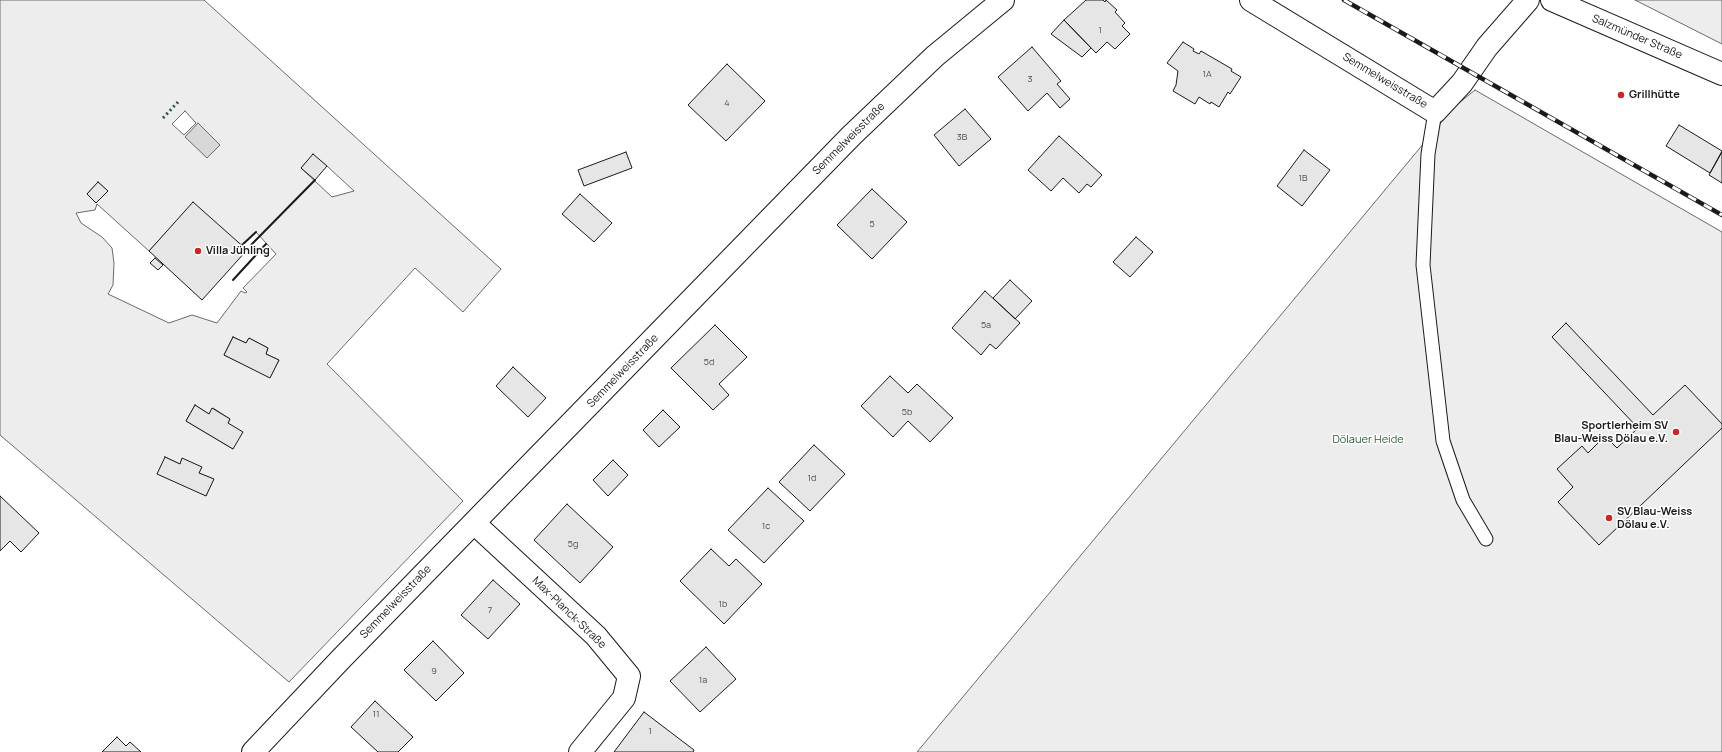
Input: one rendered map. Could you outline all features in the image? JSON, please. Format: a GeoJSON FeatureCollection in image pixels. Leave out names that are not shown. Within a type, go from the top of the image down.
{"type":"FeatureCollection","features":[{"type":"Feature","properties":{"kind":"street","name":"Semmelweisstraße"},"geometry":{"type":"LineString","coordinates":[[253,752],[852,135],[935,56],[1003,0]]}},
{"type":"Feature","properties":{"kind":"street","name":"Semmelweisstraße"},"geometry":{"type":"LineString","coordinates":[[1251,0],[1435,112],[1462,84],[1487,47],[1528,0]]}},
{"type":"Feature","properties":{"kind":"street","name":"Salzmünder Straße"},"geometry":{"type":"LineString","coordinates":[[1552,0],[1693,60],[1722,74]]}},
{"type":"Feature","properties":{"kind":"street","name":"Max-Planck-Straße"},"geometry":{"type":"LineString","coordinates":[[474,523],[596,636],[629,676],[624,698],[580,752]]}},
{"type":"Feature","properties":{"kind":"lane"},"geometry":{"type":"LineString","coordinates":[[1435,112],[1428,154],[1423,265],[1443,441],[1463,500],[1486,540]]}},
{"type":"Feature","properties":{"kind":"shaded area"},"geometry":{"type":"Polygon","coordinates":[[[0,0],[204,0],[501,269],[463,312],[415,268],[327,364],[463,501],[289,682],[0,435],[0,0]],[[185,111],[172,124],[184,135],[196,123],[185,111]],[[313,155],[301,168],[332,197],[354,191],[313,155]],[[98,182],[87,194],[96,203],[108,191],[98,182]],[[193,203],[149,251],[97,204],[95,210],[76,213],[81,223],[102,237],[112,248],[114,263],[113,285],[108,294],[169,323],[192,315],[217,323],[241,291],[245,293],[247,292],[243,288],[276,254],[256,232],[241,246],[193,203]],[[233,337],[224,355],[270,377],[279,360],[266,354],[268,348],[249,338],[246,343],[233,337]],[[195,405],[186,421],[233,449],[228,423],[230,419],[213,408],[209,414],[195,405]],[[165,457],[206,496],[213,479],[199,473],[201,468],[182,459],[180,464],[165,457]]]}},
{"type":"Feature","properties":{"kind":"shaded area"},"geometry":{"type":"Polygon","coordinates":[[[1635,0],[1722,0],[1722,44],[1635,0]]]}},
{"type":"Feature","properties":{"kind":"shaded area","name":"Dölauer Heide"},"geometry":{"type":"Polygon","coordinates":[[[1475,90],[1722,232],[1722,752],[917,752],[1454,107],[1475,90]]]}},
{"type":"Feature","properties":{"kind":"shaded area"},"geometry":{"type":"Polygon","coordinates":[[[198,123],[220,145],[207,158],[185,137],[198,123]]]}},
{"type":"Feature","properties":{"kind":"building"},"geometry":{"type":"Polygon","coordinates":[[[1086,0],[1103,0],[1105,2],[1106,0],[1117,10],[1115,12],[1125,23],[1122,26],[1130,34],[1115,49],[1107,42],[1096,53],[1064,20],[1086,0]]]}},
{"type":"Feature","properties":{"kind":"building"},"geometry":{"type":"Polygon","coordinates":[[[1064,20],[1091,48],[1082,57],[1051,34],[1064,20]]]}},
{"type":"Feature","properties":{"kind":"building"},"geometry":{"type":"Polygon","coordinates":[[[1183,42],[1194,49],[1193,51],[1199,54],[1201,51],[1232,69],[1231,71],[1241,77],[1230,94],[1228,92],[1219,107],[1211,102],[1210,104],[1199,97],[1195,104],[1173,91],[1176,85],[1178,71],[1167,63],[1183,42]]]}},
{"type":"Feature","properties":{"kind":"building"},"geometry":{"type":"Polygon","coordinates":[[[1032,47],[1061,81],[1057,84],[1070,99],[1060,108],[1047,93],[1028,111],[998,77],[1032,47]]]}},
{"type":"Feature","properties":{"kind":"building"},"geometry":{"type":"Polygon","coordinates":[[[727,64],[765,101],[726,141],[688,105],[727,64]]]}},
{"type":"Feature","properties":{"kind":"building"},"geometry":{"type":"Polygon","coordinates":[[[965,109],[991,139],[959,166],[934,135],[965,109]]]}},
{"type":"Feature","properties":{"kind":"building"},"geometry":{"type":"Polygon","coordinates":[[[1679,125],[1722,151],[1710,173],[1666,146],[1679,125]]]}},
{"type":"Feature","properties":{"kind":"building"},"geometry":{"type":"Polygon","coordinates":[[[1059,136],[1102,175],[1091,187],[1087,184],[1079,193],[1063,178],[1051,191],[1028,170],[1059,136]]]}},
{"type":"Feature","properties":{"kind":"building"},"geometry":{"type":"Polygon","coordinates":[[[1304,150],[1330,170],[1302,206],[1277,186],[1304,150]]]}},
{"type":"Feature","properties":{"kind":"building"},"geometry":{"type":"Polygon","coordinates":[[[626,152],[632,168],[584,186],[578,170],[626,152]]]}},
{"type":"Feature","properties":{"kind":"building"},"geometry":{"type":"Polygon","coordinates":[[[1722,152],[1722,183],[1709,175],[1722,152]]]}},
{"type":"Feature","properties":{"kind":"building"},"geometry":{"type":"Polygon","coordinates":[[[313,154],[327,166],[315,180],[301,168],[313,154]]]}},
{"type":"Feature","properties":{"kind":"building"},"geometry":{"type":"Polygon","coordinates":[[[98,182],[108,191],[96,203],[87,194],[98,182]]]}},
{"type":"Feature","properties":{"kind":"building"},"geometry":{"type":"Polygon","coordinates":[[[872,189],[907,222],[872,259],[837,225],[872,189]]]}},
{"type":"Feature","properties":{"kind":"building"},"geometry":{"type":"Polygon","coordinates":[[[580,194],[612,223],[594,242],[562,214],[580,194]]]}},
{"type":"Feature","properties":{"kind":"building","name":"Villa Jühling"},"geometry":{"type":"Polygon","coordinates":[[[193,202],[247,250],[202,300],[149,251],[193,202]]]}},
{"type":"Feature","properties":{"kind":"building"},"geometry":{"type":"Polygon","coordinates":[[[1136,237],[1153,252],[1130,277],[1113,262],[1136,237]]]}},
{"type":"Feature","properties":{"kind":"building"},"geometry":{"type":"Polygon","coordinates":[[[155,258],[163,265],[158,270],[150,263],[155,258]]]}},
{"type":"Feature","properties":{"kind":"building"},"geometry":{"type":"Polygon","coordinates":[[[1010,280],[1032,301],[1015,319],[993,298],[1010,280]]]}},
{"type":"Feature","properties":{"kind":"building"},"geometry":{"type":"Polygon","coordinates":[[[985,291],[1020,323],[996,349],[990,344],[981,355],[952,328],[985,291]]]}},
{"type":"Feature","properties":{"kind":"building","name":"Sportlerheim SV Blau-Weiss Dölau e.V."},"geometry":{"type":"Polygon","coordinates":[[[1566,323],[1653,415],[1685,385],[1722,424],[1722,428],[1599,545],[1558,502],[1573,487],[1557,469],[1582,446],[1588,453],[1605,436],[1617,448],[1638,428],[1552,337],[1566,323]]]}},
{"type":"Feature","properties":{"kind":"building"},"geometry":{"type":"Polygon","coordinates":[[[715,325],[747,357],[719,384],[729,395],[713,410],[671,368],[715,325]]]}},
{"type":"Feature","properties":{"kind":"building"},"geometry":{"type":"Polygon","coordinates":[[[233,337],[246,343],[249,338],[268,348],[266,354],[279,360],[270,378],[224,355],[233,337]]]}},
{"type":"Feature","properties":{"kind":"building"},"geometry":{"type":"Polygon","coordinates":[[[513,367],[546,398],[528,417],[496,386],[513,367]]]}},
{"type":"Feature","properties":{"kind":"building"},"geometry":{"type":"Polygon","coordinates":[[[890,376],[908,393],[917,384],[953,418],[930,442],[908,421],[893,437],[861,406],[890,376]]]}},
{"type":"Feature","properties":{"kind":"building"},"geometry":{"type":"Polygon","coordinates":[[[195,405],[209,414],[212,408],[230,419],[228,423],[243,432],[233,449],[186,421],[195,405]]]}},
{"type":"Feature","properties":{"kind":"building"},"geometry":{"type":"Polygon","coordinates":[[[663,410],[680,427],[659,447],[643,430],[663,410]]]}},
{"type":"Feature","properties":{"kind":"building"},"geometry":{"type":"Polygon","coordinates":[[[814,445],[845,474],[810,511],[779,482],[814,445]]]}},
{"type":"Feature","properties":{"kind":"building"},"geometry":{"type":"Polygon","coordinates":[[[165,457],[180,464],[182,458],[202,467],[199,473],[214,479],[206,496],[157,474],[165,457]]]}},
{"type":"Feature","properties":{"kind":"building"},"geometry":{"type":"Polygon","coordinates":[[[613,460],[628,475],[608,496],[593,480],[613,460]]]}},
{"type":"Feature","properties":{"kind":"building"},"geometry":{"type":"Polygon","coordinates":[[[768,488],[804,521],[764,563],[728,530],[768,488]]]}},
{"type":"Feature","properties":{"kind":"building"},"geometry":{"type":"Polygon","coordinates":[[[0,496],[39,533],[21,552],[10,541],[0,551],[0,496]]]}},
{"type":"Feature","properties":{"kind":"building"},"geometry":{"type":"Polygon","coordinates":[[[567,504],[613,547],[580,583],[534,540],[567,504]]]}},
{"type":"Feature","properties":{"kind":"building"},"geometry":{"type":"Polygon","coordinates":[[[711,549],[729,566],[736,559],[762,584],[724,624],[680,581],[711,549]]]}},
{"type":"Feature","properties":{"kind":"building"},"geometry":{"type":"Polygon","coordinates":[[[493,580],[520,604],[488,639],[461,615],[493,580]]]}},
{"type":"Feature","properties":{"kind":"building"},"geometry":{"type":"Polygon","coordinates":[[[433,641],[464,673],[436,701],[404,670],[433,641]]]}},
{"type":"Feature","properties":{"kind":"building"},"geometry":{"type":"Polygon","coordinates":[[[706,647],[736,679],[700,712],[670,681],[706,647]]]}},
{"type":"Feature","properties":{"kind":"building"},"geometry":{"type":"Polygon","coordinates":[[[375,701],[413,737],[398,752],[378,752],[351,727],[375,701]]]}},
{"type":"Feature","properties":{"kind":"building"},"geometry":{"type":"Polygon","coordinates":[[[644,712],[694,750],[693,752],[614,752],[644,712]]]}},
{"type":"Feature","properties":{"kind":"building"},"geometry":{"type":"Polygon","coordinates":[[[117,737],[126,746],[130,742],[141,752],[102,752],[117,737]]]}},
{"type":"Feature","properties":{"kind":"railway"},"geometry":{"type":"LineString","coordinates":[[1344,0],[1722,215]]}},
{"type":"Feature","properties":{"kind":"hedge"},"geometry":{"type":"LineString","coordinates":[[163,118],[178,102]]}},
{"type":"Feature","properties":{"kind":"wall"},"geometry":{"type":"LineString","coordinates":[[251,245],[315,180]]}},
{"type":"Feature","properties":{"kind":"wall"},"geometry":{"type":"LineString","coordinates":[[241,246],[256,232]]}},
{"type":"Feature","properties":{"kind":"wall"},"geometry":{"type":"LineString","coordinates":[[233,280],[266,244]]}},
{"type":"Feature","properties":{"kind":"place","name":"Grillhütte"},"geometry":{"type":"Point","coordinates":[1621,95]}},
{"type":"Feature","properties":{"kind":"place","name":"Villa Jühling"},"geometry":{"type":"Point","coordinates":[198,251]}},
{"type":"Feature","properties":{"kind":"place","name":"Sportlerheim SV Blau-Weiss Dölau e.V."},"geometry":{"type":"Point","coordinates":[1676,432]}},
{"type":"Feature","properties":{"kind":"place","name":"SV Blau-Weiss Dölau e.V."},"geometry":{"type":"Point","coordinates":[1609,518]}}]}
